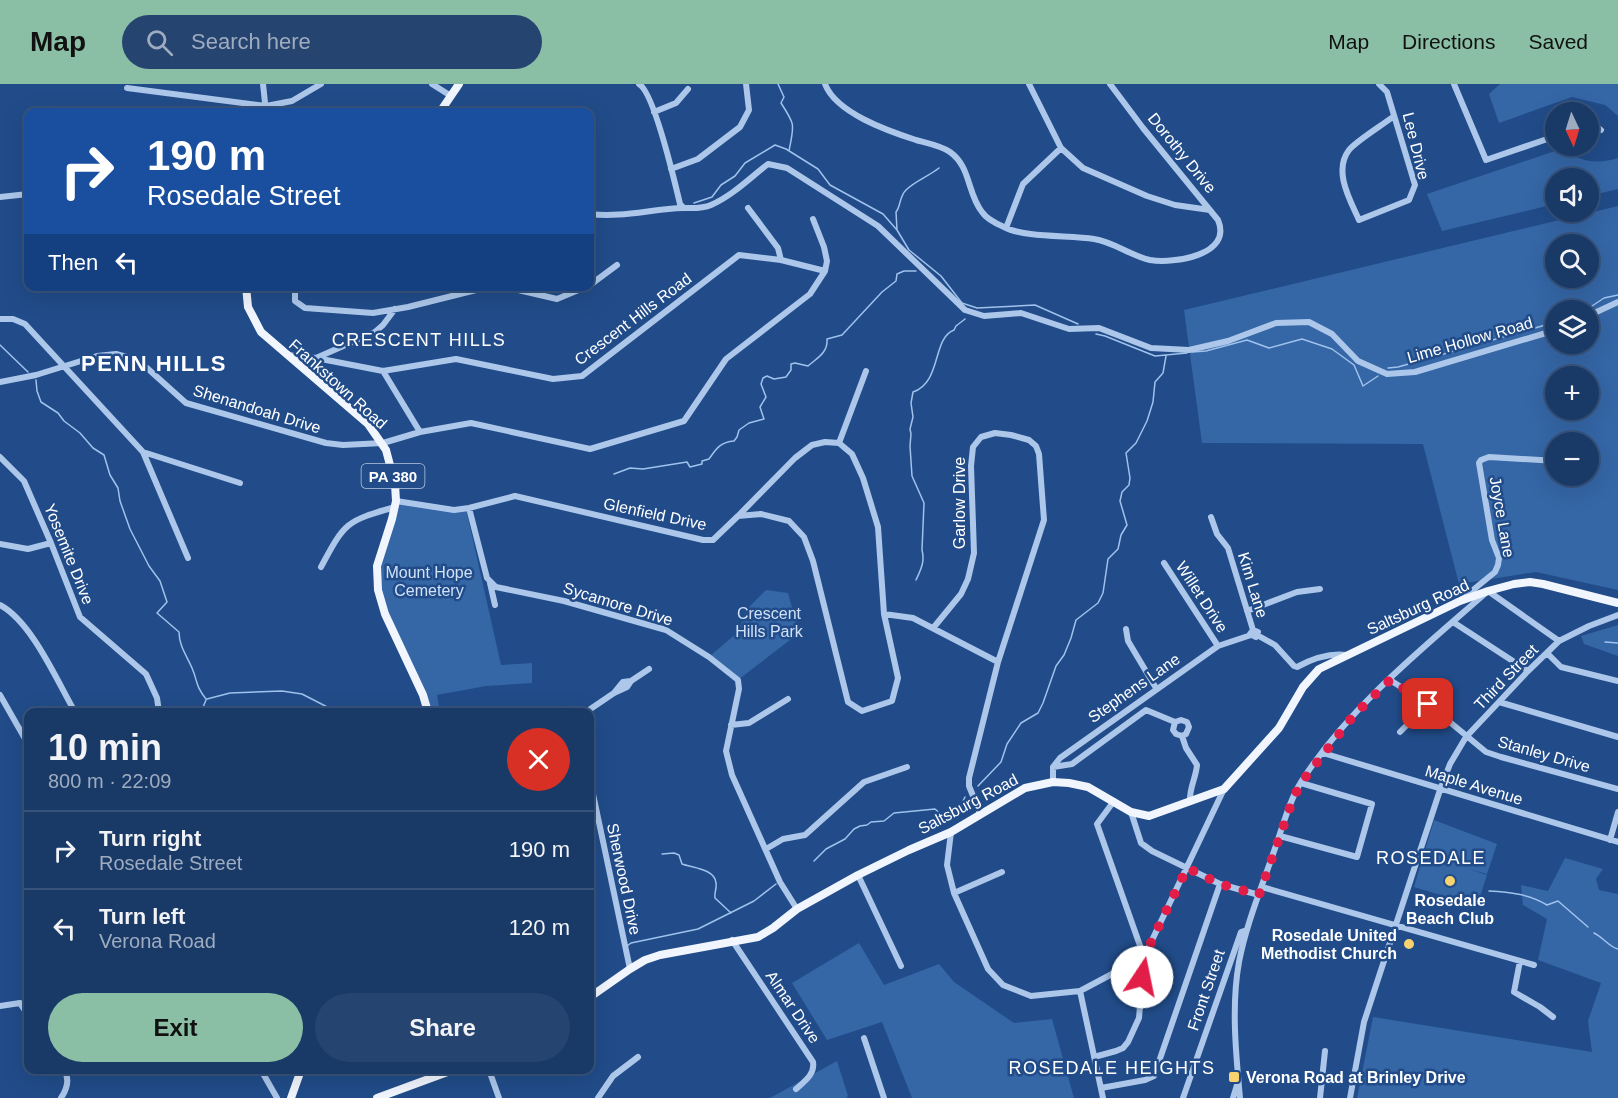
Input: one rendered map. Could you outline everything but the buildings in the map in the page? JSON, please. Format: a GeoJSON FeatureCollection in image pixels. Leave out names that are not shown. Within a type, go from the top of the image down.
{"type":"FeatureCollection","features":[{"type":"Feature","properties":{"kind":"main road"},"geometry":{"type":"LineString","coordinates":[[443,108],[459,84]]}},
{"type":"Feature","properties":{"kind":"main road","name":"Frankstown Road"},"geometry":{"type":"LineString","coordinates":[[246,291],[248,307],[255,324],[266,337],[368,424],[382,443],[392,472],[395,504],[377,566],[378,590],[382,606],[427,708]]}},
{"type":"Feature","properties":{"kind":"main road","name":"Saltsburg Road"},"geometry":{"type":"LineString","coordinates":[[594,994],[645,960],[732,940],[758,937],[797,909],[858,875],[951,832],[1025,788],[1053,782],[1088,787],[1131,812],[1149,816],[1224,789],[1279,728],[1303,687],[1319,669],[1460,601],[1488,591],[1522,583],[1536,583],[1618,603]]}},
{"type":"Feature","properties":{"kind":"main road"},"geometry":{"type":"LineString","coordinates":[[291,1098],[300,1074]]}},
{"type":"Feature","properties":{"kind":"main road"},"geometry":{"type":"LineString","coordinates":[[376,1098],[389,1096],[443,1074]]}},
{"type":"Feature","properties":{"kind":"street"},"geometry":{"type":"LineString","coordinates":[[263,84],[266,108]]}},
{"type":"Feature","properties":{"kind":"street"},"geometry":{"type":"LineString","coordinates":[[269,108],[292,101],[321,84]]}},
{"type":"Feature","properties":{"kind":"street"},"geometry":{"type":"LineString","coordinates":[[432,84],[451,96]]}},
{"type":"Feature","properties":{"kind":"street"},"geometry":{"type":"LineString","coordinates":[[639,84],[644,87],[654,111],[680,204],[684,208]]}},
{"type":"Feature","properties":{"kind":"street"},"geometry":{"type":"LineString","coordinates":[[671,169],[698,159],[740,127],[749,110],[746,84]]}},
{"type":"Feature","properties":{"kind":"street"},"geometry":{"type":"LineString","coordinates":[[825,84],[828,92],[842,106],[873,123],[948,150],[964,165],[975,200],[983,214],[1006,228],[1020,232],[1098,239],[1139,257],[1163,261],[1209,251],[1219,241],[1221,227],[1211,210],[1176,205],[1147,196],[1083,168],[1060,148],[1029,84]]}},
{"type":"Feature","properties":{"kind":"street","name":"Dorothy Drive"},"geometry":{"type":"LineString","coordinates":[[1110,84],[1211,210]]}},
{"type":"Feature","properties":{"kind":"street","name":"Lee Drive"},"geometry":{"type":"LineString","coordinates":[[1379,84],[1387,92],[1415,185],[1409,200],[1359,220],[1345,189],[1342,174],[1349,150],[1394,116]]}},
{"type":"Feature","properties":{"kind":"street"},"geometry":{"type":"LineString","coordinates":[[1454,84],[1486,160],[1545,140]]}},
{"type":"Feature","properties":{"kind":"street"},"geometry":{"type":"LineString","coordinates":[[127,87],[260,108]]}},
{"type":"Feature","properties":{"kind":"street"},"geometry":{"type":"LineString","coordinates":[[654,111],[676,103],[688,89]]}},
{"type":"Feature","properties":{"kind":"street"},"geometry":{"type":"LineString","coordinates":[[1006,228],[1023,184],[1060,148]]}},
{"type":"Feature","properties":{"kind":"street","name":"Lime Hollow Road"},"geometry":{"type":"LineString","coordinates":[[594,214],[634,214],[709,206],[728,196],[768,164],[787,168],[878,226],[965,310],[984,316],[1021,313],[1069,329],[1099,327],[1151,348],[1188,350],[1228,341],[1276,324],[1309,322],[1332,334],[1358,361],[1387,374],[1415,372],[1545,333]]}},
{"type":"Feature","properties":{"kind":"street"},"geometry":{"type":"LineString","coordinates":[[0,197],[24,194]]}},
{"type":"Feature","properties":{"kind":"street"},"geometry":{"type":"LineString","coordinates":[[748,208],[778,248],[781,260]]}},
{"type":"Feature","properties":{"kind":"street"},"geometry":{"type":"LineString","coordinates":[[813,219],[824,247],[827,261],[825,271]]}},
{"type":"Feature","properties":{"kind":"street","name":"Crescent Hills Road"},"geometry":{"type":"LineString","coordinates":[[287,355],[316,358],[383,371],[456,359],[553,379],[582,376],[740,255],[781,260],[825,271]]}},
{"type":"Feature","properties":{"kind":"street"},"geometry":{"type":"LineString","coordinates":[[594,282],[617,265]]}},
{"type":"Feature","properties":{"kind":"street","name":"Shenandoah Drive"},"geometry":{"type":"LineString","coordinates":[[0,382],[36,375],[97,356],[116,354],[134,359],[147,368],[186,403],[326,443],[343,445],[382,443],[420,432],[471,423],[590,449],[684,421],[726,359],[810,294],[825,271]]}},
{"type":"Feature","properties":{"kind":"street"},"geometry":{"type":"LineString","coordinates":[[295,291],[295,301],[305,308],[374,313],[471,291]]}},
{"type":"Feature","properties":{"kind":"street"},"geometry":{"type":"LineString","coordinates":[[530,291],[557,299],[577,291]]}},
{"type":"Feature","properties":{"kind":"street"},"geometry":{"type":"LineString","coordinates":[[1599,311],[1618,302]]}},
{"type":"Feature","properties":{"kind":"street"},"geometry":{"type":"LineString","coordinates":[[316,358],[365,337],[380,327],[395,309]]}},
{"type":"Feature","properties":{"kind":"street"},"geometry":{"type":"LineString","coordinates":[[374,313],[380,327]]}},
{"type":"Feature","properties":{"kind":"street"},"geometry":{"type":"LineString","coordinates":[[0,319],[13,319],[25,324],[143,452],[188,558]]}},
{"type":"Feature","properties":{"kind":"street"},"geometry":{"type":"LineString","coordinates":[[383,371],[420,432]]}},
{"type":"Feature","properties":{"kind":"street"},"geometry":{"type":"LineString","coordinates":[[738,516],[761,514],[789,521],[804,537],[813,561],[848,702],[862,711],[892,701],[898,678],[884,614],[878,527],[863,478],[852,454],[839,443],[866,371]]}},
{"type":"Feature","properties":{"kind":"street","name":"Garlow Drive"},"geometry":{"type":"LineString","coordinates":[[934,627],[961,594],[968,579],[974,554],[971,467],[973,447],[981,437],[992,432],[1029,440],[1039,454],[1044,520],[998,663]]}},
{"type":"Feature","properties":{"kind":"street","name":"Glenfield Drive"},"geometry":{"type":"LineString","coordinates":[[395,504],[454,510],[515,496],[703,540],[712,540],[795,458],[812,445],[825,442],[839,443]]}},
{"type":"Feature","properties":{"kind":"street"},"geometry":{"type":"LineString","coordinates":[[143,452],[240,483]]}},
{"type":"Feature","properties":{"kind":"street","name":"Yosemite Drive"},"geometry":{"type":"LineString","coordinates":[[0,457],[24,480],[80,617],[146,674],[158,698],[159,708]]}},
{"type":"Feature","properties":{"kind":"street","name":"Joyce Lane"},"geometry":{"type":"LineString","coordinates":[[1460,601],[1495,572],[1498,565],[1499,558],[1492,540],[1479,464],[1481,460],[1489,457],[1545,460]]}},
{"type":"Feature","properties":{"kind":"street"},"geometry":{"type":"LineString","coordinates":[[321,567],[344,527],[366,515],[395,504]]}},
{"type":"Feature","properties":{"kind":"street"},"geometry":{"type":"LineString","coordinates":[[469,508],[495,604]]}},
{"type":"Feature","properties":{"kind":"street","name":"Kim Lane"},"geometry":{"type":"LineString","coordinates":[[1211,517],[1217,534],[1228,548],[1253,633],[1275,645],[1297,668],[1311,660],[1330,655],[1347,655]]}},
{"type":"Feature","properties":{"kind":"street"},"geometry":{"type":"LineString","coordinates":[[0,544],[28,549],[51,543]]}},
{"type":"Feature","properties":{"kind":"street","name":"Willet Drive"},"geometry":{"type":"LineString","coordinates":[[1164,563],[1218,646]]}},
{"type":"Feature","properties":{"kind":"street","name":"Sycamore Drive"},"geometry":{"type":"LineString","coordinates":[[490,582],[496,587],[564,601],[666,630],[716,662],[738,680],[739,690],[726,751],[732,775],[780,882],[797,909]]}},
{"type":"Feature","properties":{"kind":"street"},"geometry":{"type":"LineString","coordinates":[[1247,611],[1297,592],[1320,589]]}},
{"type":"Feature","properties":{"kind":"street"},"geometry":{"type":"LineString","coordinates":[[1240,1098],[1236,1044],[1236,981],[1247,930],[1293,799],[1301,783],[1354,715],[1488,591],[1559,642]]}},
{"type":"Feature","properties":{"kind":"street"},"geometry":{"type":"LineString","coordinates":[[0,605],[8,609],[31,634],[73,708]]}},
{"type":"Feature","properties":{"kind":"street"},"geometry":{"type":"LineString","coordinates":[[884,614],[913,618],[934,627],[998,663],[969,782],[980,813]]}},
{"type":"Feature","properties":{"kind":"street","name":"Third Street"},"geometry":{"type":"LineString","coordinates":[[1350,1098],[1364,1022],[1450,764],[1466,737],[1527,671],[1559,642],[1589,626],[1618,615]]}},
{"type":"Feature","properties":{"kind":"street"},"geometry":{"type":"LineString","coordinates":[[1453,622],[1527,671]]}},
{"type":"Feature","properties":{"kind":"street"},"geometry":{"type":"LineString","coordinates":[[1126,629],[1128,641],[1156,688]]}},
{"type":"Feature","properties":{"kind":"street","name":"Stephens Lane"},"geometry":{"type":"LineString","coordinates":[[1053,767],[1060,758],[1218,646],[1253,633]]}},
{"type":"Feature","properties":{"kind":"street"},"geometry":{"type":"LineString","coordinates":[[1547,653],[1561,667],[1618,681]]}},
{"type":"Feature","properties":{"kind":"street"},"geometry":{"type":"LineString","coordinates":[[592,708],[614,693],[623,682],[631,681],[649,669]]}},
{"type":"Feature","properties":{"kind":"street","name":"Stanley Drive"},"geometry":{"type":"LineString","coordinates":[[1390,680],[1428,704],[1486,752],[1618,789]]}},
{"type":"Feature","properties":{"kind":"street"},"geometry":{"type":"LineString","coordinates":[[0,695],[24,737]]}},
{"type":"Feature","properties":{"kind":"street"},"geometry":{"type":"LineString","coordinates":[[731,725],[750,723],[788,699]]}},
{"type":"Feature","properties":{"kind":"street"},"geometry":{"type":"LineString","coordinates":[[1499,702],[1618,737]]}},
{"type":"Feature","properties":{"kind":"street"},"geometry":{"type":"LineString","coordinates":[[1400,732],[1428,704]]}},
{"type":"Feature","properties":{"kind":"street"},"geometry":{"type":"LineString","coordinates":[[1053,782],[1053,767],[1072,764],[1146,710],[1175,722],[1181,720],[1188,725],[1188,732],[1182,736]]}},
{"type":"Feature","properties":{"kind":"street"},"geometry":{"type":"LineString","coordinates":[[1175,722],[1173,730],[1182,736]]}},
{"type":"Feature","properties":{"kind":"street"},"geometry":{"type":"LineString","coordinates":[[1182,736],[1186,748],[1197,765],[1197,773],[1189,789],[1190,802]]}},
{"type":"Feature","properties":{"kind":"street","name":"Maple Avenue"},"geometry":{"type":"LineString","coordinates":[[1323,753],[1618,842]]}},
{"type":"Feature","properties":{"kind":"street"},"geometry":{"type":"LineString","coordinates":[[766,849],[783,839],[805,835],[864,782],[907,767]]}},
{"type":"Feature","properties":{"kind":"street"},"geometry":{"type":"LineString","coordinates":[[1280,836],[1357,857],[1372,804],[1301,783]]}},
{"type":"Feature","properties":{"kind":"street"},"geometry":{"type":"LineString","coordinates":[[1094,1057],[1123,1048],[1128,1042],[1139,1018],[1144,957],[1224,789]]}},
{"type":"Feature","properties":{"kind":"street","name":"Sherwood Drive"},"geometry":{"type":"LineString","coordinates":[[594,799],[630,969]]}},
{"type":"Feature","properties":{"kind":"street"},"geometry":{"type":"LineString","coordinates":[[1114,801],[1097,824],[1144,957]]}},
{"type":"Feature","properties":{"kind":"street"},"geometry":{"type":"LineString","coordinates":[[1131,812],[1141,843],[1220,884],[1259,895]]}},
{"type":"Feature","properties":{"kind":"street"},"geometry":{"type":"LineString","coordinates":[[1610,840],[1618,812]]}},
{"type":"Feature","properties":{"kind":"street"},"geometry":{"type":"LineString","coordinates":[[951,832],[947,865],[954,893],[988,969],[1003,986],[1031,996],[1080,992],[1144,957]]}},
{"type":"Feature","properties":{"kind":"street"},"geometry":{"type":"LineString","coordinates":[[954,893],[1002,872]]}},
{"type":"Feature","properties":{"kind":"street"},"geometry":{"type":"LineString","coordinates":[[858,875],[901,966]]}},
{"type":"Feature","properties":{"kind":"street"},"geometry":{"type":"LineString","coordinates":[[1101,1088],[1145,1080],[1154,1076],[1220,884]]}},
{"type":"Feature","properties":{"kind":"street"},"geometry":{"type":"LineString","coordinates":[[1262,887],[1534,964]]}},
{"type":"Feature","properties":{"kind":"street","name":"Front Street"},"geometry":{"type":"LineString","coordinates":[[1183,1098],[1241,932],[1247,930]]}},
{"type":"Feature","properties":{"kind":"street","name":"Almar Drive"},"geometry":{"type":"LineString","coordinates":[[732,940],[813,1062],[814,1068],[810,1076],[796,1089]]}},
{"type":"Feature","properties":{"kind":"street"},"geometry":{"type":"LineString","coordinates":[[1520,961],[1514,992],[1554,1017]]}},
{"type":"Feature","properties":{"kind":"street"},"geometry":{"type":"LineString","coordinates":[[1080,992],[1103,1098]]}},
{"type":"Feature","properties":{"kind":"street"},"geometry":{"type":"LineString","coordinates":[[0,1006],[20,1003],[24,1009]]}},
{"type":"Feature","properties":{"kind":"street"},"geometry":{"type":"LineString","coordinates":[[864,1038],[883,1097]]}},
{"type":"Feature","properties":{"kind":"street"},"geometry":{"type":"LineString","coordinates":[[1320,1098],[1325,1051]]}},
{"type":"Feature","properties":{"kind":"street"},"geometry":{"type":"LineString","coordinates":[[597,1098],[613,1076],[638,1057]]}},
{"type":"Feature","properties":{"kind":"street"},"geometry":{"type":"LineString","coordinates":[[62,1098],[67,1089],[67,1074]]}},
{"type":"Feature","properties":{"kind":"street"},"geometry":{"type":"LineString","coordinates":[[263,1074],[277,1098]]}},
{"type":"Feature","properties":{"kind":"street"},"geometry":{"type":"LineString","coordinates":[[490,1074],[499,1098]]}},
{"type":"Feature","properties":{"kind":"street"},"geometry":{"type":"LineString","coordinates":[[1233,1098],[1239,1081]]}},
{"type":"Feature","properties":{"kind":"green space"},"geometry":{"type":"Polygon","coordinates":[[[1500,84],[1618,84],[1618,116],[1599,102],[1572,97],[1558,102],[1545,102],[1545,107],[1499,123],[1489,94],[1500,84]]]}},
{"type":"Feature","properties":{"kind":"green space"},"geometry":{"type":"Polygon","coordinates":[[[1545,154],[1574,156],[1590,161],[1618,158],[1618,189],[1599,194],[1599,168],[1545,168],[1545,206],[1442,231],[1427,194],[1545,154]]]}},
{"type":"Feature","properties":{"kind":"green space"},"geometry":{"type":"Polygon","coordinates":[[[1618,206],[1618,590],[1536,572],[1459,584],[1423,444],[1202,443],[1184,310],[1551,222],[1599,222],[1599,211],[1618,206]]]}},
{"type":"Feature","properties":{"kind":"green space","name":"Mount Hope Cemetery"},"geometry":{"type":"Polygon","coordinates":[[[396,501],[466,509],[501,665],[532,663],[532,683],[486,686],[437,695],[439,708],[426,708],[376,584],[396,501]]]}},
{"type":"Feature","properties":{"kind":"green space","name":"Crescent Hills Park"},"geometry":{"type":"Polygon","coordinates":[[[766,590],[788,593],[799,633],[738,680],[709,657],[738,632],[746,610],[766,590]]]}},
{"type":"Feature","properties":{"kind":"green space"},"geometry":{"type":"Polygon","coordinates":[[[1618,625],[1618,656],[1584,644],[1581,636],[1618,625]]]}},
{"type":"Feature","properties":{"kind":"green space"},"geometry":{"type":"Polygon","coordinates":[[[1434,820],[1497,844],[1487,874],[1469,869],[1487,875],[1477,906],[1414,887],[1434,820]]]}},
{"type":"Feature","properties":{"kind":"green space"},"geometry":{"type":"Polygon","coordinates":[[[1565,858],[1603,869],[1596,879],[1599,890],[1618,894],[1618,1098],[1357,1098],[1373,1017],[1592,1052],[1588,1021],[1601,983],[1538,960],[1547,919],[1523,905],[1521,885],[1548,891],[1565,858]]]}},
{"type":"Feature","properties":{"kind":"green space"},"geometry":{"type":"Polygon","coordinates":[[[859,943],[884,985],[939,964],[954,982],[1014,1023],[1052,1019],[1074,1098],[912,1098],[882,1022],[827,1040],[792,983],[859,943]]]}},
{"type":"Feature","properties":{"kind":"green space"},"geometry":{"type":"Polygon","coordinates":[[[837,1061],[848,1096],[846,1098],[770,1098],[837,1061]]]}},
{"type":"Feature","properties":{"kind":"waterway"},"geometry":{"type":"LineString","coordinates":[[778,84],[784,97],[781,103],[792,126],[789,151]]}},
{"type":"Feature","properties":{"kind":"waterway"},"geometry":{"type":"LineString","coordinates":[[694,203],[712,197],[721,185],[735,176],[745,163],[775,145],[786,149],[818,169],[830,185],[883,214],[897,230],[909,250],[941,276],[962,303],[977,308],[1035,305],[1078,324]]}},
{"type":"Feature","properties":{"kind":"waterway"},"geometry":{"type":"LineString","coordinates":[[897,230],[896,212],[906,190],[939,168]]}},
{"type":"Feature","properties":{"kind":"waterway"},"geometry":{"type":"LineString","coordinates":[[614,474],[630,468],[643,469],[687,462],[690,467],[702,464],[702,461],[709,459],[722,444],[734,441],[739,430],[749,423],[764,419],[760,407],[766,397],[761,384],[763,378],[767,376],[774,379],[786,377],[791,370],[791,364],[808,366],[824,352],[827,339],[842,335],[882,292],[896,281],[897,274],[904,271],[916,271]]}},
{"type":"Feature","properties":{"kind":"waterway"},"geometry":{"type":"LineString","coordinates":[[1599,301],[1618,295]]}},
{"type":"Feature","properties":{"kind":"waterway"},"geometry":{"type":"LineString","coordinates":[[916,580],[923,562],[924,503],[912,476],[910,429],[913,417],[911,403],[913,392],[929,379],[942,342],[965,319]]}},
{"type":"Feature","properties":{"kind":"waterway"},"geometry":{"type":"LineString","coordinates":[[1388,368],[1545,325]]}},
{"type":"Feature","properties":{"kind":"waterway"},"geometry":{"type":"LineString","coordinates":[[1096,334],[1155,356],[1187,353]]}},
{"type":"Feature","properties":{"kind":"waterway"},"geometry":{"type":"LineString","coordinates":[[1192,352],[1206,351],[1247,340],[1269,348],[1302,339],[1332,349],[1354,365],[1363,386],[1378,376]]}},
{"type":"Feature","properties":{"kind":"waterway"},"geometry":{"type":"LineString","coordinates":[[0,345],[28,372]]}},
{"type":"Feature","properties":{"kind":"waterway"},"geometry":{"type":"LineString","coordinates":[[978,786],[1001,762],[1007,744],[1021,723],[1038,713],[1056,666],[1064,655],[1071,638],[1076,620],[1098,603],[1103,593],[1108,559],[1118,549],[1121,535],[1127,525],[1120,501],[1122,492],[1129,485],[1130,478],[1126,453],[1136,443],[1147,421],[1153,402],[1155,382],[1163,373],[1166,356]]}},
{"type":"Feature","properties":{"kind":"waterway"},"geometry":{"type":"LineString","coordinates":[[36,380],[41,402],[58,413],[93,448],[104,455],[110,475],[118,488],[130,529],[149,566],[160,581],[167,602],[157,613],[179,632],[198,687],[206,699]]}},
{"type":"Feature","properties":{"kind":"waterway"},"geometry":{"type":"LineString","coordinates":[[1605,642],[1618,643]]}},
{"type":"Feature","properties":{"kind":"waterway"},"geometry":{"type":"LineString","coordinates":[[207,699],[230,693],[282,691],[302,694],[329,708]]}},
{"type":"Feature","properties":{"kind":"waterway"},"geometry":{"type":"LineString","coordinates":[[203,708],[206,700]]}},
{"type":"Feature","properties":{"kind":"waterway"},"geometry":{"type":"LineString","coordinates":[[814,861],[826,849],[845,839],[860,826],[884,821],[894,813],[935,809],[943,816],[957,813],[965,797]]}},
{"type":"Feature","properties":{"kind":"waterway"},"geometry":{"type":"LineString","coordinates":[[662,854],[679,855],[682,864],[712,875],[716,883],[715,898],[731,913]]}},
{"type":"Feature","properties":{"kind":"waterway"},"geometry":{"type":"LineString","coordinates":[[627,946],[631,943],[698,929],[754,901],[776,884]]}},
{"type":"Feature","properties":{"kind":"waterway"},"geometry":{"type":"LineString","coordinates":[[1489,891],[1526,896],[1547,905],[1558,901],[1588,927]]}},
{"type":"Feature","properties":{"kind":"waterway"},"geometry":{"type":"LineString","coordinates":[[1594,933],[1618,949]]}},
{"type":"Feature","properties":{"kind":"place","name":"Rosedale Beach Club"},"geometry":{"type":"Point","coordinates":[1450,881]}},
{"type":"Feature","properties":{"kind":"place","name":"Rosedale United Methodist Church"},"geometry":{"type":"Point","coordinates":[1409,944]}},
{"type":"Feature","properties":{"kind":"place","name":"Verona Road at Brinley Drive"},"geometry":{"type":"Point","coordinates":[1234,1077]}},
{"type":"Feature","properties":{"kind":"district","name":"CRESCENT HILLS"},"geometry":{"type":"Point","coordinates":[419,340]}},
{"type":"Feature","properties":{"kind":"district","name":"PENN HILLS"},"geometry":{"type":"Point","coordinates":[154,363]}},
{"type":"Feature","properties":{"kind":"district","name":"ROSEDALE"},"geometry":{"type":"Point","coordinates":[1431,858]}},
{"type":"Feature","properties":{"kind":"district","name":"ROSEDALE HEIGHTS"},"geometry":{"type":"Point","coordinates":[1112,1068]}},
{"type":"Feature","properties":{"kind":"route"},"geometry":{"type":"LineString","coordinates":[[1142,977],[1144,957],[1187,868],[1220,884],[1259,895],[1293,799],[1301,783],[1354,715],[1390,680],[1428,704]]}}]}
